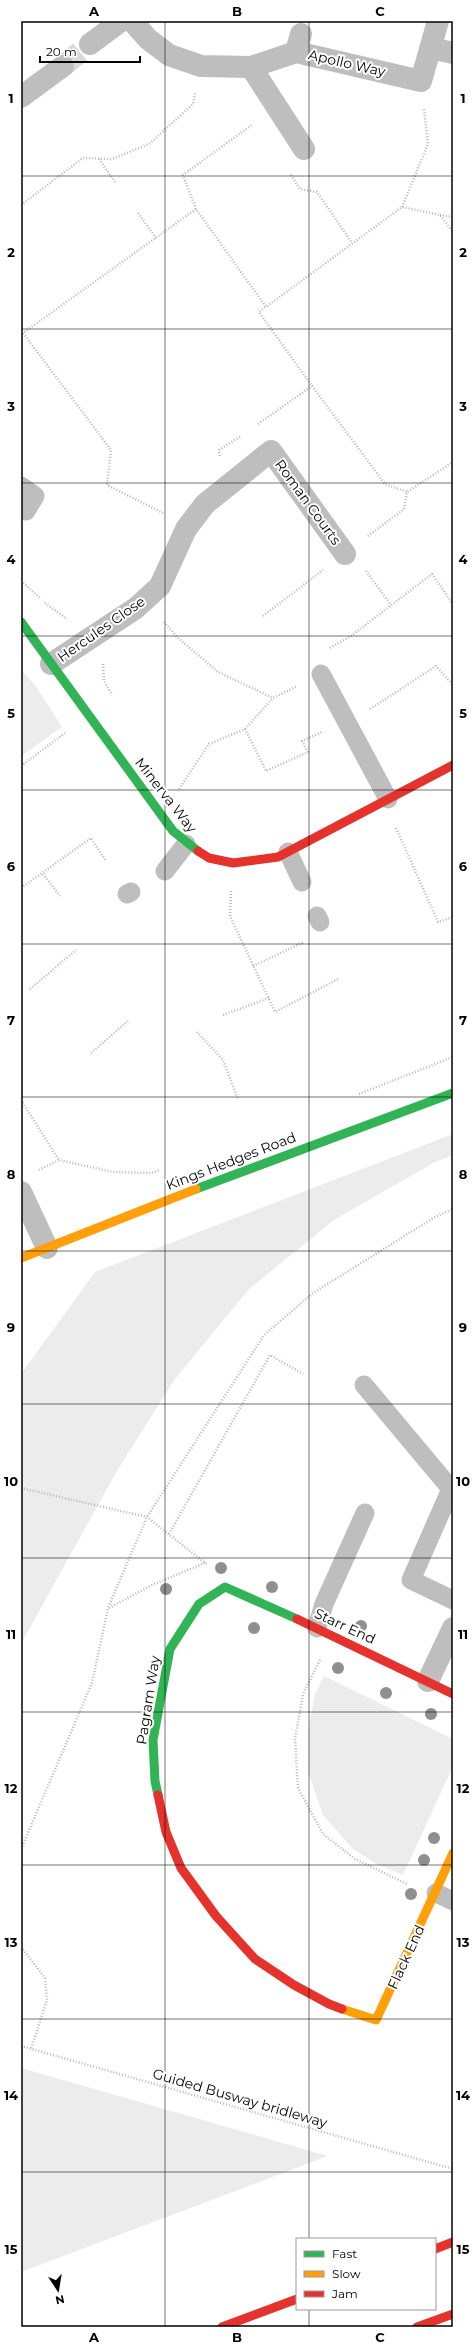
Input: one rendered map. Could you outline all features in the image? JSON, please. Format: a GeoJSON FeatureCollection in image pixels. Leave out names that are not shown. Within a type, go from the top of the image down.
{"type":"FeatureCollection","features":[{"type":"Feature","properties":{"kind":"main road","name":"Minerva Way"},"geometry":{"type":"LineString","coordinates":[[21,622],[173,831],[186,844],[204,856],[224,864],[254,863],[278,857],[453,765]]}},
{"type":"Feature","properties":{"kind":"main road","name":"Kings Hedges Road"},"geometry":{"type":"LineString","coordinates":[[21,1258],[310,1146],[453,1093]]}},
{"type":"Feature","properties":{"kind":"main road","name":"Starr End"},"geometry":{"type":"LineString","coordinates":[[225,1587],[325,1631],[453,1694]]}},
{"type":"Feature","properties":{"kind":"main road","name":"Pagram Way"},"geometry":{"type":"LineString","coordinates":[[225,1587],[199,1604],[170,1649],[153,1740],[155,1781],[166,1832],[181,1868],[216,1916],[255,1959],[294,1985],[329,2004],[376,2020]]}},
{"type":"Feature","properties":{"kind":"main road","name":"Flack End"},"geometry":{"type":"LineString","coordinates":[[376,2020],[436,1894],[453,1853]]}},
{"type":"Feature","properties":{"kind":"main road"},"geometry":{"type":"LineString","coordinates":[[436,2248],[453,2242]]}},
{"type":"Feature","properties":{"kind":"main road"},"geometry":{"type":"LineString","coordinates":[[222,2327],[296,2299]]}},
{"type":"Feature","properties":{"kind":"main road"},"geometry":{"type":"LineString","coordinates":[[417,2327],[453,2314]]}},
{"type":"Feature","properties":{"kind":"street"},"geometry":{"type":"LineString","coordinates":[[90,44],[121,21]]}},
{"type":"Feature","properties":{"kind":"street","name":"Apollo Way"},"geometry":{"type":"LineString","coordinates":[[132,21],[148,39],[169,56],[201,66],[251,67],[298,43],[421,81]]}},
{"type":"Feature","properties":{"kind":"street"},"geometry":{"type":"LineString","coordinates":[[421,81],[438,21]]}},
{"type":"Feature","properties":{"kind":"street"},"geometry":{"type":"LineString","coordinates":[[431,48],[453,53]]}},
{"type":"Feature","properties":{"kind":"street"},"geometry":{"type":"LineString","coordinates":[[21,97],[63,66]]}},
{"type":"Feature","properties":{"kind":"street"},"geometry":{"type":"LineString","coordinates":[[251,67],[304,149]]}},
{"type":"Feature","properties":{"kind":"street","name":"Roman Courts"},"geometry":{"type":"LineString","coordinates":[[271,451],[345,554]]}},
{"type":"Feature","properties":{"kind":"street","name":"Hercules Close"},"geometry":{"type":"LineString","coordinates":[[51,664],[136,608],[160,586],[186,529],[205,504],[271,451]]}},
{"type":"Feature","properties":{"kind":"street"},"geometry":{"type":"LineString","coordinates":[[21,1192],[47,1248]]}},
{"type":"Feature","properties":{"kind":"street"},"geometry":{"type":"LineString","coordinates":[[428,1681],[453,1628]]}},
{"type":"Feature","properties":{"kind":"lane"},"geometry":{"type":"LineString","coordinates":[[21,486],[35,496],[26,511]]}},
{"type":"Feature","properties":{"kind":"lane"},"geometry":{"type":"LineString","coordinates":[[321,674],[388,799]]}},
{"type":"Feature","properties":{"kind":"lane"},"geometry":{"type":"LineString","coordinates":[[165,871],[186,844]]}},
{"type":"Feature","properties":{"kind":"lane"},"geometry":{"type":"LineString","coordinates":[[288,852],[302,882]]}},
{"type":"Feature","properties":{"kind":"lane"},"geometry":{"type":"LineString","coordinates":[[364,1384],[451,1489],[411,1580],[453,1600]]}},
{"type":"Feature","properties":{"kind":"lane"},"geometry":{"type":"LineString","coordinates":[[325,1631],[324,1604],[366,1512]]}},
{"type":"Feature","properties":{"kind":"lane"},"geometry":{"type":"LineString","coordinates":[[436,1894],[453,1901]]}},
{"type":"Feature","properties":{"kind":"path"},"geometry":{"type":"LineString","coordinates":[[21,205],[83,158],[112,159],[149,144],[193,104],[201,66]]}},
{"type":"Feature","properties":{"kind":"path"},"geometry":{"type":"LineString","coordinates":[[407,492],[385,484],[259,312],[402,207],[428,144],[421,81]]}},
{"type":"Feature","properties":{"kind":"path"},"geometry":{"type":"LineString","coordinates":[[266,307],[196,209],[183,175],[276,107]]}},
{"type":"Feature","properties":{"kind":"path"},"geometry":{"type":"LineString","coordinates":[[304,149],[284,164],[300,189],[317,192],[352,243]]}},
{"type":"Feature","properties":{"kind":"path"},"geometry":{"type":"LineString","coordinates":[[99,159],[115,182]]}},
{"type":"Feature","properties":{"kind":"path"},"geometry":{"type":"LineString","coordinates":[[402,207],[453,217]]}},
{"type":"Feature","properties":{"kind":"path"},"geometry":{"type":"LineString","coordinates":[[170,516],[107,485],[111,450],[23,333],[196,209]]}},
{"type":"Feature","properties":{"kind":"path"},"geometry":{"type":"LineString","coordinates":[[138,213],[156,238]]}},
{"type":"Feature","properties":{"kind":"path"},"geometry":{"type":"LineString","coordinates":[[440,215],[453,232]]}},
{"type":"Feature","properties":{"kind":"path"},"geometry":{"type":"LineString","coordinates":[[257,425],[312,386]]}},
{"type":"Feature","properties":{"kind":"path"},"geometry":{"type":"LineString","coordinates":[[220,458],[220,450],[244,433]]}},
{"type":"Feature","properties":{"kind":"path"},"geometry":{"type":"LineString","coordinates":[[404,509],[407,492],[453,462]]}},
{"type":"Feature","properties":{"kind":"path"},"geometry":{"type":"LineString","coordinates":[[364,568],[391,605]]}},
{"type":"Feature","properties":{"kind":"path"},"geometry":{"type":"LineString","coordinates":[[174,788],[177,793],[209,744],[245,729],[273,698],[321,674],[312,658],[351,636],[432,574],[453,604]]}},
{"type":"Feature","properties":{"kind":"path"},"geometry":{"type":"LineString","coordinates":[[21,581],[52,610],[67,619],[73,619]]}},
{"type":"Feature","properties":{"kind":"path"},"geometry":{"type":"LineString","coordinates":[[162,620],[178,638],[218,672],[273,698]]}},
{"type":"Feature","properties":{"kind":"path"},"geometry":{"type":"LineString","coordinates":[[106,659],[103,665],[104,681],[114,699]]}},
{"type":"Feature","properties":{"kind":"path"},"geometry":{"type":"LineString","coordinates":[[245,729],[266,772],[308,752],[302,741],[347,721],[384,702],[436,666],[453,685]]}},
{"type":"Feature","properties":{"kind":"path"},"geometry":{"type":"LineString","coordinates":[[21,766],[70,729]]}},
{"type":"Feature","properties":{"kind":"path"},"geometry":{"type":"LineString","coordinates":[[393,820],[438,922],[453,917]]}},
{"type":"Feature","properties":{"kind":"path"},"geometry":{"type":"LineString","coordinates":[[21,888],[43,874],[91,838],[106,861]]}},
{"type":"Feature","properties":{"kind":"path"},"geometry":{"type":"LineString","coordinates":[[43,874],[60,896]]}},
{"type":"Feature","properties":{"kind":"path"},"geometry":{"type":"LineString","coordinates":[[231,888],[230,916],[275,1012],[338,979]]}},
{"type":"Feature","properties":{"kind":"path"},"geometry":{"type":"LineString","coordinates":[[253,966],[309,940]]}},
{"type":"Feature","properties":{"kind":"path"},"geometry":{"type":"LineString","coordinates":[[30,989],[76,950]]}},
{"type":"Feature","properties":{"kind":"path"},"geometry":{"type":"LineString","coordinates":[[223,1015],[269,998]]}},
{"type":"Feature","properties":{"kind":"path"},"geometry":{"type":"LineString","coordinates":[[91,1053],[128,1021]]}},
{"type":"Feature","properties":{"kind":"path"},"geometry":{"type":"LineString","coordinates":[[197,1032],[223,1060],[238,1099]]}},
{"type":"Feature","properties":{"kind":"path"},"geometry":{"type":"LineString","coordinates":[[358,1095],[453,1057]]}},
{"type":"Feature","properties":{"kind":"path"},"geometry":{"type":"LineString","coordinates":[[21,1100],[59,1160]]}},
{"type":"Feature","properties":{"kind":"path"},"geometry":{"type":"LineString","coordinates":[[34,1173],[59,1160],[112,1172],[152,1173],[167,1168]]}},
{"type":"Feature","properties":{"kind":"path"},"geometry":{"type":"LineString","coordinates":[[21,1849],[92,1683],[108,1608],[147,1517],[264,1335],[313,1294],[434,1217],[453,1209]]}},
{"type":"Feature","properties":{"kind":"path"},"geometry":{"type":"LineString","coordinates":[[169,1534],[270,1355],[303,1374]]}},
{"type":"Feature","properties":{"kind":"path"},"geometry":{"type":"LineString","coordinates":[[21,1488],[147,1517],[205,1563],[225,1587]]}},
{"type":"Feature","properties":{"kind":"path"},"geometry":{"type":"LineString","coordinates":[[108,1608],[152,1585],[205,1563]]}},
{"type":"Feature","properties":{"kind":"path"},"geometry":{"type":"LineString","coordinates":[[325,1631],[303,1694],[295,1739],[298,1788],[323,1834],[355,1859],[394,1880],[436,1894]]}},
{"type":"Feature","properties":{"kind":"path"},"geometry":{"type":"LineString","coordinates":[[21,1947],[45,1978],[47,2000],[31,2050]]}},
{"type":"Feature","properties":{"kind":"path","name":"Guided Busway bridleway"},"geometry":{"type":"LineString","coordinates":[[21,2046],[453,2169]]}},
{"type":"Feature","properties":{"kind":"shaded area"},"geometry":{"type":"Polygon","coordinates":[[[21,670],[35,685],[62,727],[21,756],[21,670]]]}},
{"type":"Feature","properties":{"kind":"shaded area"},"geometry":{"type":"Polygon","coordinates":[[[453,1134],[453,1155],[435,1162],[334,1220],[249,1289],[175,1379],[118,1469],[21,1644],[21,1374],[95,1272],[453,1134]]]}},
{"type":"Feature","properties":{"kind":"shaded area"},"geometry":{"type":"Polygon","coordinates":[[[324,1676],[453,1739],[453,1766],[403,1875],[377,1864],[353,1849],[323,1815],[308,1772],[308,1731],[315,1694],[324,1676]]]}},
{"type":"Feature","properties":{"kind":"shaded area"},"geometry":{"type":"Polygon","coordinates":[[[21,2068],[328,2156],[21,2272],[21,2068]]]}},
{"type":"Feature","properties":{"kind":"tunnel"},"geometry":{"type":"LineString","coordinates":[[63,66],[90,44]]}},
{"type":"Feature","properties":{"kind":"traffic: fast"},"geometry":{"type":"LineString","coordinates":[[21,622],[173,831],[198,851]]}},
{"type":"Feature","properties":{"kind":"traffic: fast"},"geometry":{"type":"LineString","coordinates":[[196,1189],[453,1093]]}},
{"type":"Feature","properties":{"kind":"traffic: fast"},"geometry":{"type":"LineString","coordinates":[[158,1795],[155,1781],[153,1740],[170,1649],[199,1604],[225,1587],[297,1619]]}},
{"type":"Feature","properties":{"kind":"traffic: slow"},"geometry":{"type":"LineString","coordinates":[[21,1258],[196,1189]]}},
{"type":"Feature","properties":{"kind":"traffic: slow"},"geometry":{"type":"LineString","coordinates":[[342,2009],[376,2020],[453,1853]]}},
{"type":"Feature","properties":{"kind":"traffic: jam"},"geometry":{"type":"LineString","coordinates":[[198,851],[209,858],[233,863],[278,857],[453,765]]}},
{"type":"Feature","properties":{"kind":"traffic: jam"},"geometry":{"type":"LineString","coordinates":[[297,1619],[453,1694]]}},
{"type":"Feature","properties":{"kind":"traffic: jam"},"geometry":{"type":"LineString","coordinates":[[158,1795],[166,1832],[181,1868],[216,1916],[255,1959],[294,1985],[329,2004],[342,2009]]}},
{"type":"Feature","properties":{"kind":"traffic: jam"},"geometry":{"type":"LineString","coordinates":[[436,2249],[453,2242]]}},
{"type":"Feature","properties":{"kind":"traffic: jam"},"geometry":{"type":"LineString","coordinates":[[222,2327],[296,2299]]}},
{"type":"Feature","properties":{"kind":"traffic: jam"},"geometry":{"type":"LineString","coordinates":[[417,2327],[453,2314]]}}]}
